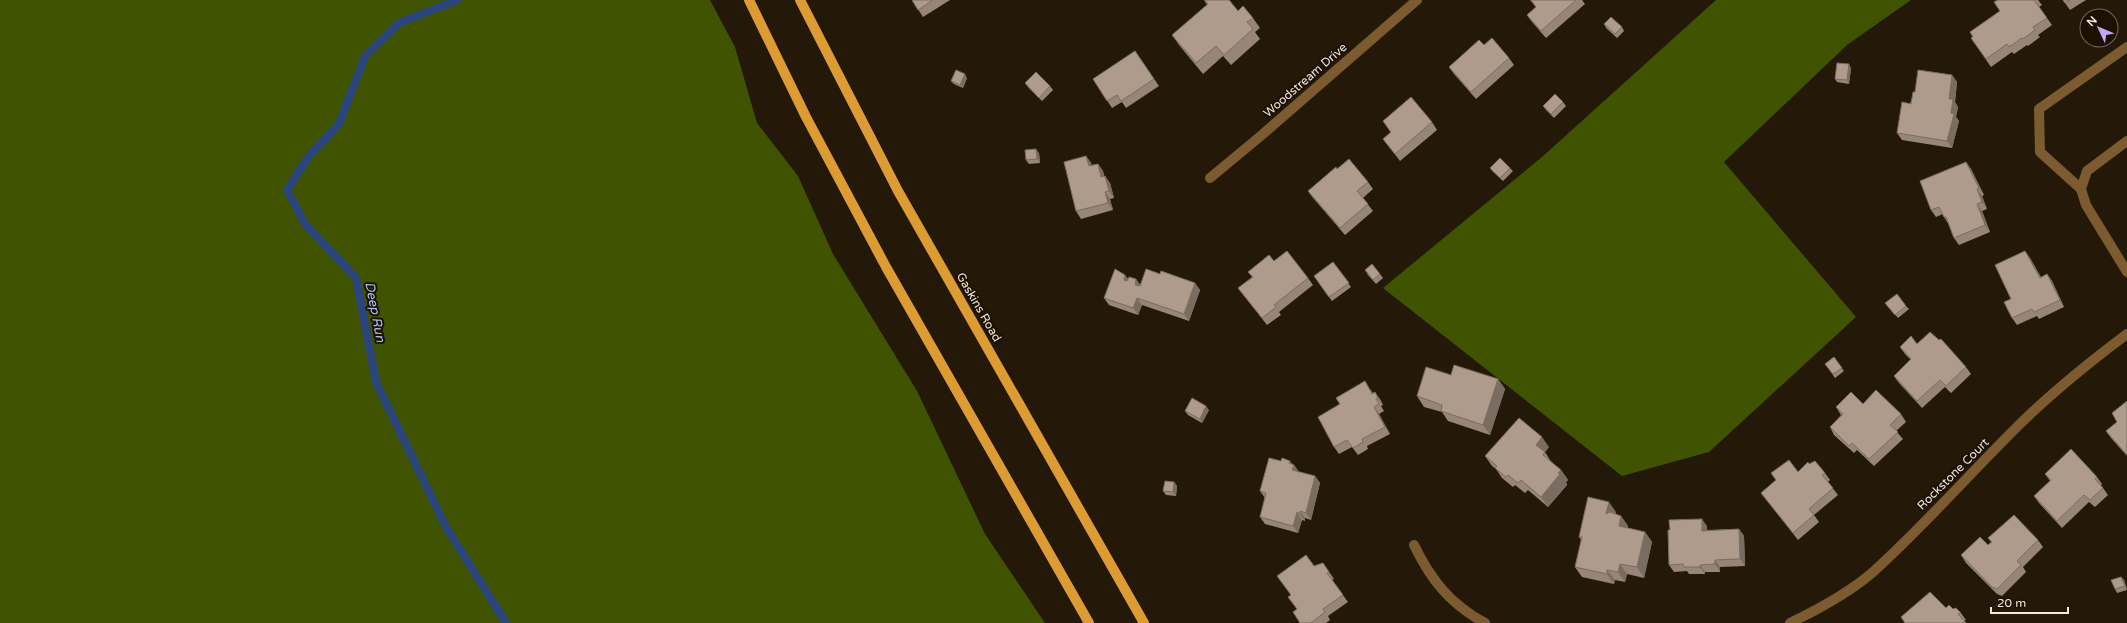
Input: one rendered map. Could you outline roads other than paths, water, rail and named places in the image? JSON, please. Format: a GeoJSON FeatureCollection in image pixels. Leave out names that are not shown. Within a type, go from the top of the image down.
{"type":"FeatureCollection","features":[{"type":"Feature","properties":{"kind":"main road"},"geometry":{"type":"LineString","coordinates":[[749,0],[806,117],[886,267],[1089,623]]}},
{"type":"Feature","properties":{"kind":"main road","name":"Gaskins Road"},"geometry":{"type":"LineString","coordinates":[[800,0],[902,198],[1144,623]]}},
{"type":"Feature","properties":{"kind":"street","name":"Woodstream Drive"},"geometry":{"type":"LineString","coordinates":[[1210,178],[1417,0]]}},
{"type":"Feature","properties":{"kind":"street"},"geometry":{"type":"LineString","coordinates":[[2127,47],[2039,109],[2040,152],[2081,189],[2086,205],[2127,272]]}},
{"type":"Feature","properties":{"kind":"street"},"geometry":{"type":"LineString","coordinates":[[2081,189],[2087,171],[2127,141]]}},
{"type":"Feature","properties":{"kind":"street","name":"Rockstone Court"},"geometry":{"type":"LineString","coordinates":[[1790,623],[1837,597],[1872,573],[1989,457],[2023,421],[2094,359],[2127,334]]}},
{"type":"Feature","properties":{"kind":"street"},"geometry":{"type":"LineString","coordinates":[[1414,544],[1424,566],[1450,599],[1485,623]]}},
{"type":"Feature","properties":{"kind":"waterway","name":"Deep Run"},"geometry":{"type":"LineString","coordinates":[[457,0],[399,23],[365,56],[339,124],[308,157],[287,190],[305,224],[356,278],[376,382],[446,527],[506,623]]}}]}
